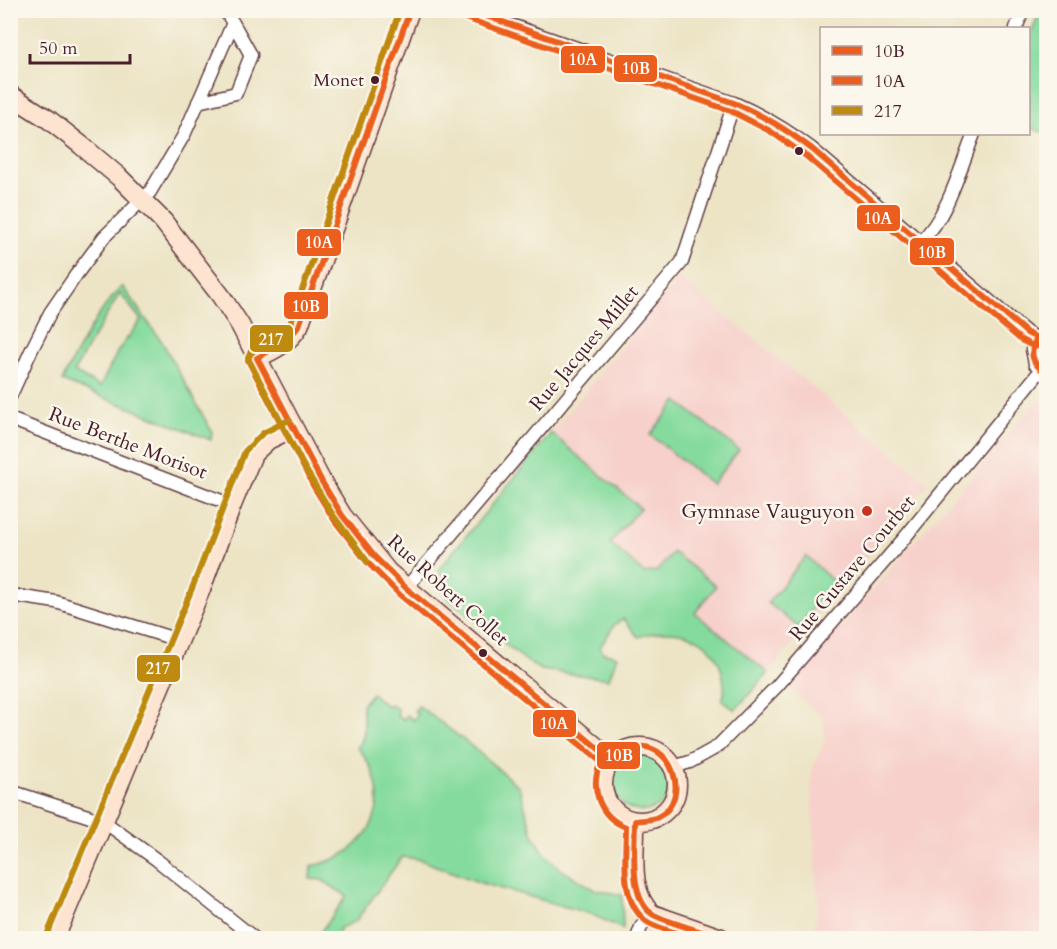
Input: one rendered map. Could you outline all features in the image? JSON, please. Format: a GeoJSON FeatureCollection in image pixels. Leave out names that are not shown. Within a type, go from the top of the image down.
{"type":"FeatureCollection","features":[{"type":"Feature","properties":{"kind":"street"},"geometry":{"type":"LineString","coordinates":[[198,102],[236,93],[251,55],[225,10]]}},
{"type":"Feature","properties":{"kind":"street"},"geometry":{"type":"LineString","coordinates":[[257,358],[279,348],[299,326],[410,10]]}},
{"type":"Feature","properties":{"kind":"street"},"geometry":{"type":"LineString","coordinates":[[468,10],[734,103],[783,127],[921,241],[1027,333],[1042,336],[1032,349],[1032,356],[1035,364],[1044,371]]}},
{"type":"Feature","properties":{"kind":"street"},"geometry":{"type":"LineString","coordinates":[[1016,27],[1023,10]]}},
{"type":"Feature","properties":{"kind":"street"},"geometry":{"type":"LineString","coordinates":[[10,397],[50,313],[104,237],[150,192],[184,135],[233,23]]}},
{"type":"Feature","properties":{"kind":"street","name":"Rue Robert Collet"},"geometry":{"type":"LineString","coordinates":[[10,95],[48,119],[81,145],[163,221],[221,296],[240,325],[293,428],[342,515],[374,556],[406,588],[612,760]]}},
{"type":"Feature","properties":{"kind":"street","name":"Rue Jacques Millet"},"geometry":{"type":"LineString","coordinates":[[406,588],[682,262],[734,103]]}},
{"type":"Feature","properties":{"kind":"street"},"geometry":{"type":"LineString","coordinates":[[921,241],[940,217],[974,135]]}},
{"type":"Feature","properties":{"kind":"street","name":"Rue Gustave Courbet"},"geometry":{"type":"LineString","coordinates":[[673,767],[690,762],[717,747],[777,686],[1044,371]]}},
{"type":"Feature","properties":{"kind":"street","name":"Rue Berthe Morisot"},"geometry":{"type":"LineString","coordinates":[[10,418],[232,505]]}},
{"type":"Feature","properties":{"kind":"street"},"geometry":{"type":"LineString","coordinates":[[55,939],[201,589],[253,454],[268,440],[293,428]]}},
{"type":"Feature","properties":{"kind":"street"},"geometry":{"type":"LineString","coordinates":[[10,595],[56,602],[178,640]]}},
{"type":"Feature","properties":{"kind":"street"},"geometry":{"type":"LineString","coordinates":[[648,748],[665,757],[673,767],[677,786],[675,796],[670,806],[656,817],[635,820],[621,816],[605,795],[605,774],[612,760],[629,749],[648,748]]}},
{"type":"Feature","properties":{"kind":"street"},"geometry":{"type":"LineString","coordinates":[[10,791],[103,821],[157,860],[254,939]]}},
{"type":"Feature","properties":{"kind":"street"},"geometry":{"type":"LineString","coordinates":[[635,820],[636,886],[645,908],[652,914],[721,939]]}},
{"type":"Feature","properties":{"kind":"street"},"geometry":{"type":"LineString","coordinates":[[637,939],[641,927],[652,914]]}},
{"type":"Feature","properties":{"kind":"shaded area"},"geometry":{"type":"Polygon","coordinates":[[[679,277],[929,483],[768,673],[694,613],[716,586],[673,552],[657,571],[644,574],[609,543],[640,508],[551,433],[679,277]]]}},
{"type":"Feature","properties":{"kind":"shaded area"},"geometry":{"type":"Polygon","coordinates":[[[1046,398],[1046,938],[812,938],[818,906],[811,782],[813,767],[825,740],[823,719],[788,687],[1037,401],[1046,398]]]}},
{"type":"Feature","properties":{"kind":"shaded area"},"geometry":{"type":"Polygon","coordinates":[[[654,919],[709,938],[642,938],[654,919]]]}},
{"type":"Feature","properties":{"kind":"green space"},"geometry":{"type":"Polygon","coordinates":[[[1040,10],[1046,11],[1046,134],[1030,127],[1030,37],[1040,10]]]}},
{"type":"Feature","properties":{"kind":"green space"},"geometry":{"type":"Polygon","coordinates":[[[122,286],[162,342],[212,432],[211,440],[62,381],[89,331],[122,286]],[[120,293],[74,372],[100,387],[118,351],[141,320],[120,293]]]}},
{"type":"Feature","properties":{"kind":"green space"},"geometry":{"type":"Polygon","coordinates":[[[677,401],[739,450],[712,484],[650,435],[677,401]]]}},
{"type":"Feature","properties":{"kind":"green space"},"geometry":{"type":"Polygon","coordinates":[[[551,433],[640,508],[610,543],[644,573],[657,571],[673,552],[716,586],[695,613],[768,673],[735,710],[722,700],[724,686],[719,662],[703,642],[691,636],[665,632],[638,637],[624,619],[615,624],[600,647],[602,652],[617,656],[609,679],[541,670],[447,598],[439,569],[551,433]]]}},
{"type":"Feature","properties":{"kind":"green space"},"geometry":{"type":"Polygon","coordinates":[[[806,556],[834,582],[798,627],[768,603],[806,556]]]}},
{"type":"Feature","properties":{"kind":"green space"},"geometry":{"type":"Polygon","coordinates":[[[372,693],[386,706],[391,704],[398,710],[397,715],[403,720],[407,715],[413,720],[418,714],[414,711],[419,706],[469,744],[519,787],[533,835],[545,854],[560,869],[594,889],[622,895],[623,929],[591,914],[481,883],[418,859],[402,857],[356,921],[340,928],[334,938],[316,938],[347,896],[322,880],[310,879],[311,866],[332,860],[350,850],[364,837],[373,821],[377,804],[377,785],[370,766],[357,747],[364,733],[362,705],[372,693]]]}},
{"type":"Feature","properties":{"kind":"green space"},"geometry":{"type":"Polygon","coordinates":[[[642,751],[659,756],[667,764],[672,781],[667,798],[659,806],[642,811],[625,806],[617,798],[612,781],[617,764],[625,756],[642,751]]]}},
{"type":"Feature","properties":{"kind":"transit line","name":"10A"},"geometry":{"type":"LineString","coordinates":[[400,10],[291,322],[276,338],[251,351],[248,360],[314,487],[335,521],[367,562],[400,595],[601,762],[596,781],[599,800],[609,816],[626,827],[625,864],[631,902],[637,912],[651,924],[695,938]]}},
{"type":"Feature","properties":{"kind":"transit line","name":"217"},"geometry":{"type":"LineString","coordinates":[[367,561],[333,515],[303,465],[248,358],[254,350],[280,333],[291,322],[400,10]]}},
{"type":"Feature","properties":{"kind":"transit line","name":"10B"},"geometry":{"type":"LineString","coordinates":[[410,10],[299,326],[286,341],[257,358],[322,482],[342,515],[374,556],[406,588],[612,760],[632,748],[646,747],[667,760],[673,772],[675,784],[674,797],[669,808],[656,818],[635,821],[634,858],[640,898],[654,915],[721,938]]}},
{"type":"Feature","properties":{"kind":"transit line","name":"10B"},"geometry":{"type":"LineString","coordinates":[[469,10],[734,103],[783,129],[812,149],[1027,333],[1037,338],[1032,353],[1034,361],[1046,372]]}},
{"type":"Feature","properties":{"kind":"transit line","name":"10A"},"geometry":{"type":"LineString","coordinates":[[465,18],[731,111],[770,131],[806,156],[1021,340],[1035,347],[1046,343]]}},
{"type":"Feature","properties":{"kind":"transit line","name":"217"},"geometry":{"type":"LineString","coordinates":[[47,935],[193,586],[245,451],[263,433],[289,420]]}},
{"type":"Feature","properties":{"kind":"place","name":"Monet"},"geometry":{"type":"Point","coordinates":[375,80]}},
{"type":"Feature","properties":{"kind":"place","name":"Gymnase Vauguyon"},"geometry":{"type":"Point","coordinates":[867,511]}}]}
